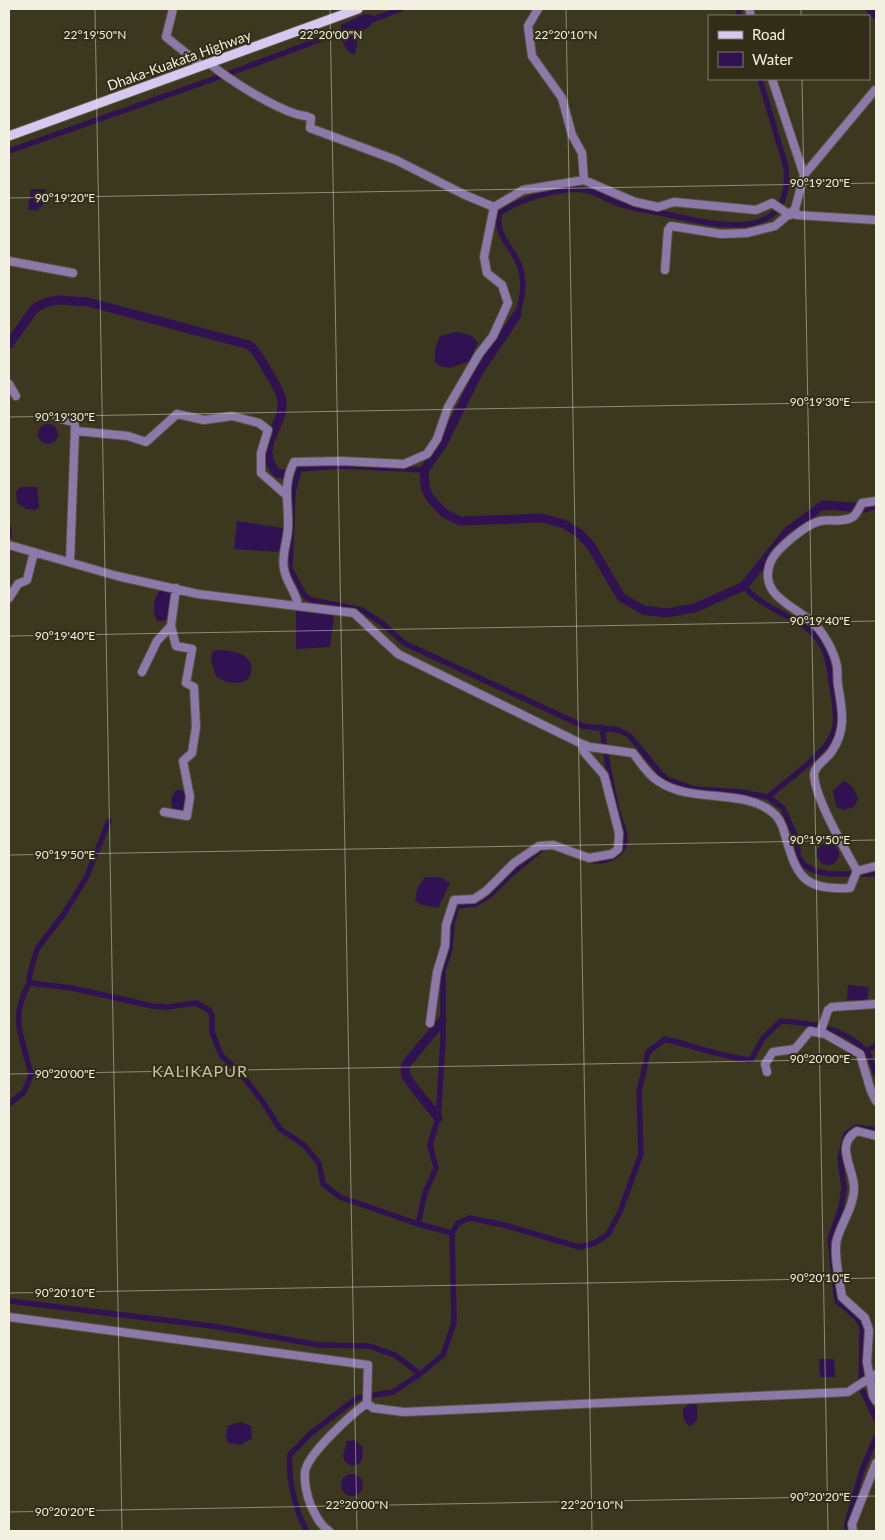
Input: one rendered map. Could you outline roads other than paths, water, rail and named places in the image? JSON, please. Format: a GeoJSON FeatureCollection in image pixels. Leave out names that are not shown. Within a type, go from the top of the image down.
{"type":"FeatureCollection","features":[{"type":"Feature","properties":{"kind":"main road","name":"Dhaka-Kuakata Highway"},"geometry":{"type":"LineString","coordinates":[[9,136],[358,9]]}},
{"type":"Feature","properties":{"kind":"street"},"geometry":{"type":"LineString","coordinates":[[173,9],[166,38],[206,65],[296,114],[311,118],[310,128],[396,160],[465,195],[494,207]]}},
{"type":"Feature","properties":{"kind":"street"},"geometry":{"type":"LineString","coordinates":[[538,9],[528,26],[532,56],[562,98],[572,135],[582,153],[584,180]]}},
{"type":"Feature","properties":{"kind":"street"},"geometry":{"type":"LineString","coordinates":[[772,80],[804,175]]}},
{"type":"Feature","properties":{"kind":"street"},"geometry":{"type":"LineString","coordinates":[[665,270],[668,230],[671,226],[721,234],[747,233],[775,226],[793,212],[804,175],[875,90]]}},
{"type":"Feature","properties":{"kind":"street"},"geometry":{"type":"LineString","coordinates":[[298,605],[296,595],[284,569],[288,525],[285,494],[288,476],[294,462],[342,461],[404,464],[426,454],[437,439],[448,407],[479,354],[493,336],[508,303],[502,285],[487,273],[484,256],[494,207],[523,190],[584,180],[635,202],[658,207],[674,202],[756,210],[772,203],[796,215],[876,220]]}},
{"type":"Feature","properties":{"kind":"street"},"geometry":{"type":"LineString","coordinates":[[9,261],[73,272]]}},
{"type":"Feature","properties":{"kind":"street"},"geometry":{"type":"LineString","coordinates":[[9,384],[16,396]]}},
{"type":"Feature","properties":{"kind":"street"},"geometry":{"type":"LineString","coordinates":[[76,429],[76,431],[90,434],[128,436],[146,442],[177,414],[204,420],[232,416],[259,423],[268,430],[261,453],[261,473],[285,494]]}},
{"type":"Feature","properties":{"kind":"street"},"geometry":{"type":"LineString","coordinates":[[57,418],[74,422],[76,429],[70,562]]}},
{"type":"Feature","properties":{"kind":"street"},"geometry":{"type":"LineString","coordinates":[[9,545],[117,576],[198,594],[354,613],[398,654],[582,744],[590,747],[633,753],[657,781],[672,789],[758,804],[772,812],[783,828],[795,868],[808,883],[837,889],[850,888],[856,871],[821,800],[814,775],[816,768],[832,752],[839,739],[843,723],[837,666],[830,646],[811,621],[791,609],[775,593],[768,576],[776,554],[795,536],[818,521],[854,516],[862,503],[876,501]]}},
{"type":"Feature","properties":{"kind":"street"},"geometry":{"type":"LineString","coordinates":[[9,598],[18,584],[27,580],[34,552]]}},
{"type":"Feature","properties":{"kind":"street"},"geometry":{"type":"LineString","coordinates":[[164,812],[187,816],[190,797],[183,761],[192,754],[196,727],[194,687],[186,683],[192,649],[176,646],[171,626],[176,588]]}},
{"type":"Feature","properties":{"kind":"street"},"geometry":{"type":"LineString","coordinates":[[142,672],[157,640],[171,626]]}},
{"type":"Feature","properties":{"kind":"street"},"geometry":{"type":"LineString","coordinates":[[430,1023],[437,972],[445,946],[448,914],[454,900],[474,899],[486,891],[514,864],[539,846],[553,845],[589,858],[612,854],[618,849],[620,833],[604,775],[584,752],[582,744]]}},
{"type":"Feature","properties":{"kind":"street"},"geometry":{"type":"LineString","coordinates":[[856,871],[876,866]]}},
{"type":"Feature","properties":{"kind":"street"},"geometry":{"type":"LineString","coordinates":[[820,1033],[828,1010],[838,1006],[876,1004]]}},
{"type":"Feature","properties":{"kind":"street"},"geometry":{"type":"LineString","coordinates":[[767,1072],[765,1064],[773,1052],[795,1049],[810,1031],[820,1033],[860,1054],[870,1091],[876,1101]]}},
{"type":"Feature","properties":{"kind":"street"},"geometry":{"type":"LineString","coordinates":[[876,1136],[857,1131],[850,1136],[845,1152],[854,1188],[850,1208],[836,1241],[842,1298],[865,1318],[869,1330],[868,1362],[873,1396],[876,1401]]}},
{"type":"Feature","properties":{"kind":"street"},"geometry":{"type":"LineString","coordinates":[[9,1318],[368,1365],[367,1403],[341,1424],[312,1457],[305,1471],[308,1499],[319,1522],[329,1531]]}},
{"type":"Feature","properties":{"kind":"street"},"geometry":{"type":"LineString","coordinates":[[367,1403],[373,1408],[404,1412],[423,1412],[848,1392],[854,1386],[871,1377]]}},
{"type":"Feature","properties":{"kind":"street"},"geometry":{"type":"LineString","coordinates":[[853,1531],[852,1524],[876,1463]]}},
{"type":"Feature","properties":{"kind":"water"},"geometry":{"type":"Polygon","coordinates":[[[365,14],[373,15],[372,21],[366,29],[360,30],[354,55],[345,46],[341,25],[365,14]]]}},
{"type":"Feature","properties":{"kind":"water"},"geometry":{"type":"Polygon","coordinates":[[[31,189],[46,189],[42,207],[39,207],[39,211],[28,209],[31,189]]]}},
{"type":"Feature","properties":{"kind":"water"},"geometry":{"type":"Polygon","coordinates":[[[456,332],[470,335],[478,342],[470,361],[450,368],[439,366],[435,362],[435,349],[440,336],[456,332]]]}},
{"type":"Feature","properties":{"kind":"water"},"geometry":{"type":"Polygon","coordinates":[[[48,424],[55,427],[58,434],[55,441],[48,444],[41,441],[38,434],[41,427],[48,424]]]}},
{"type":"Feature","properties":{"kind":"water"},"geometry":{"type":"Polygon","coordinates":[[[20,487],[37,487],[39,507],[36,510],[26,509],[17,503],[16,492],[20,487]]]}},
{"type":"Feature","properties":{"kind":"water"},"geometry":{"type":"Polygon","coordinates":[[[237,521],[283,528],[280,550],[278,552],[234,549],[237,521]]]}},
{"type":"Feature","properties":{"kind":"water"},"geometry":{"type":"Polygon","coordinates":[[[167,589],[172,594],[169,617],[164,621],[157,621],[154,613],[155,600],[161,590],[167,589]]]}},
{"type":"Feature","properties":{"kind":"water"},"geometry":{"type":"Polygon","coordinates":[[[296,609],[334,615],[330,647],[296,649],[296,609]]]}},
{"type":"Feature","properties":{"kind":"water"},"geometry":{"type":"Polygon","coordinates":[[[218,650],[232,651],[245,656],[251,665],[248,679],[232,683],[216,676],[211,660],[212,652],[218,650]]]}},
{"type":"Feature","properties":{"kind":"water"},"geometry":{"type":"Polygon","coordinates":[[[843,781],[851,785],[858,799],[854,807],[844,810],[836,807],[833,791],[843,781]]]}},
{"type":"Feature","properties":{"kind":"water"},"geometry":{"type":"Polygon","coordinates":[[[176,790],[187,793],[185,811],[173,810],[172,800],[176,790]]]}},
{"type":"Feature","properties":{"kind":"water"},"geometry":{"type":"Polygon","coordinates":[[[824,843],[832,843],[839,850],[839,858],[832,865],[824,865],[817,858],[817,850],[824,843]]]}},
{"type":"Feature","properties":{"kind":"water"},"geometry":{"type":"Polygon","coordinates":[[[425,877],[439,877],[450,883],[438,908],[422,905],[415,901],[417,889],[425,877]]]}},
{"type":"Feature","properties":{"kind":"water"},"geometry":{"type":"Polygon","coordinates":[[[848,985],[869,987],[867,1002],[847,1000],[848,985]]]}},
{"type":"Feature","properties":{"kind":"water"},"geometry":{"type":"Polygon","coordinates":[[[819,1359],[834,1359],[835,1377],[820,1377],[819,1359]]]}},
{"type":"Feature","properties":{"kind":"water"},"geometry":{"type":"Polygon","coordinates":[[[689,1404],[697,1405],[697,1421],[690,1426],[685,1421],[683,1414],[683,1409],[689,1404]]]}},
{"type":"Feature","properties":{"kind":"water"},"geometry":{"type":"Polygon","coordinates":[[[240,1422],[251,1426],[252,1438],[241,1445],[228,1443],[226,1435],[228,1426],[240,1422]]]}},
{"type":"Feature","properties":{"kind":"water"},"geometry":{"type":"Polygon","coordinates":[[[354,1440],[362,1446],[363,1456],[360,1463],[352,1466],[345,1462],[343,1456],[347,1441],[354,1440]]]}},
{"type":"Feature","properties":{"kind":"water"},"geometry":{"type":"Polygon","coordinates":[[[352,1474],[360,1477],[363,1485],[360,1493],[352,1496],[344,1493],[341,1485],[344,1477],[352,1474]]]}},
{"type":"Feature","properties":{"kind":"waterway"},"geometry":{"type":"LineString","coordinates":[[366,22],[401,9]]}},
{"type":"Feature","properties":{"kind":"waterway"},"geometry":{"type":"LineString","coordinates":[[738,9],[740,15]]}},
{"type":"Feature","properties":{"kind":"waterway"},"geometry":{"type":"LineString","coordinates":[[870,9],[876,15]]}},
{"type":"Feature","properties":{"kind":"waterway"},"geometry":{"type":"LineString","coordinates":[[9,151],[236,71],[348,29]]}},
{"type":"Feature","properties":{"kind":"waterway"},"geometry":{"type":"LineString","coordinates":[[517,315],[522,295],[522,275],[518,262],[501,233],[499,220],[500,213],[518,203],[552,192],[584,190],[634,208],[717,224],[736,225],[753,223],[768,218],[779,207],[785,191],[786,167],[760,80]]}},
{"type":"Feature","properties":{"kind":"waterway"},"geometry":{"type":"LineString","coordinates":[[9,344],[35,308],[47,302],[58,300],[88,302],[249,345],[261,360],[278,389],[282,401],[282,410],[269,445],[270,463],[277,473],[296,476]]}},
{"type":"Feature","properties":{"kind":"waterway"},"geometry":{"type":"LineString","coordinates":[[517,315],[478,373],[442,445],[424,470],[425,487],[430,498],[444,513],[460,521],[542,518],[564,524],[579,533],[591,546],[621,597],[643,610],[666,613],[695,608],[744,586],[788,531],[823,505],[865,508],[876,505]]}},
{"type":"Feature","properties":{"kind":"waterway"},"geometry":{"type":"LineString","coordinates":[[424,470],[342,466],[299,469],[293,492],[290,569],[305,596],[311,600],[362,610],[382,623],[404,643],[583,726],[618,730],[629,735],[667,779],[694,789],[740,792],[768,797],[807,765],[826,746],[835,727],[835,704],[829,667],[819,641],[801,624],[759,600],[744,586]]}},
{"type":"Feature","properties":{"kind":"waterway"},"geometry":{"type":"LineString","coordinates":[[9,528],[9,536]]}},
{"type":"Feature","properties":{"kind":"waterway"},"geometry":{"type":"LineString","coordinates":[[587,859],[599,861],[611,858],[621,851],[625,840],[610,779],[602,727]]}},
{"type":"Feature","properties":{"kind":"waterway"},"geometry":{"type":"LineString","coordinates":[[768,797],[783,808],[797,840],[798,856],[804,865],[815,871],[830,874],[876,874]]}},
{"type":"Feature","properties":{"kind":"waterway"},"geometry":{"type":"LineString","coordinates":[[109,821],[86,878],[63,915],[37,949],[29,977],[31,983],[72,988],[152,1006],[168,1007],[196,1003],[209,1010],[212,1015],[212,1032],[221,1055],[242,1075],[263,1102],[280,1129],[304,1145],[319,1163],[323,1184],[340,1197],[418,1224],[452,1233]]}},
{"type":"Feature","properties":{"kind":"waterway"},"geometry":{"type":"LineString","coordinates":[[420,1224],[418,1224],[425,1193],[436,1168],[430,1145],[438,1118],[443,1040],[443,970],[450,949],[452,923],[457,906],[475,904],[489,896],[509,876],[543,848],[547,848]]}},
{"type":"Feature","properties":{"kind":"waterway"},"geometry":{"type":"LineString","coordinates":[[9,1104],[24,1092],[31,1075],[19,1028],[20,1007],[23,995],[30,981]]}},
{"type":"Feature","properties":{"kind":"waterway"},"geometry":{"type":"LineString","coordinates":[[438,1118],[412,1085],[406,1075],[405,1067],[442,1021]]}},
{"type":"Feature","properties":{"kind":"waterway"},"geometry":{"type":"LineString","coordinates":[[9,1301],[212,1326],[319,1345],[369,1346],[395,1355],[420,1374],[443,1355],[454,1323],[452,1233],[458,1223],[470,1218],[504,1225],[579,1247],[595,1243],[608,1234],[620,1212],[641,1154],[639,1092],[648,1052],[665,1039],[719,1054],[751,1060],[763,1038],[781,1021],[804,1023],[836,1031],[856,1042],[869,1055],[876,1075]]}},
{"type":"Feature","properties":{"kind":"waterway"},"geometry":{"type":"LineString","coordinates":[[866,1051],[876,1045]]}},
{"type":"Feature","properties":{"kind":"waterway"},"geometry":{"type":"LineString","coordinates":[[876,1130],[856,1127],[846,1134],[840,1158],[844,1187],[841,1208],[830,1239],[837,1301],[857,1318],[862,1327],[861,1388],[876,1419]]}},
{"type":"Feature","properties":{"kind":"waterway"},"geometry":{"type":"LineString","coordinates":[[307,1531],[293,1494],[290,1455],[310,1434],[357,1398],[393,1392],[420,1374]]}},
{"type":"Feature","properties":{"kind":"waterway"},"geometry":{"type":"LineString","coordinates":[[847,1531],[847,1524],[862,1470],[876,1437]]}},
{"type":"Feature","properties":{"kind":"district","name":"KALIKAPUR"},"geometry":{"type":"Point","coordinates":[200,1070]}}]}
